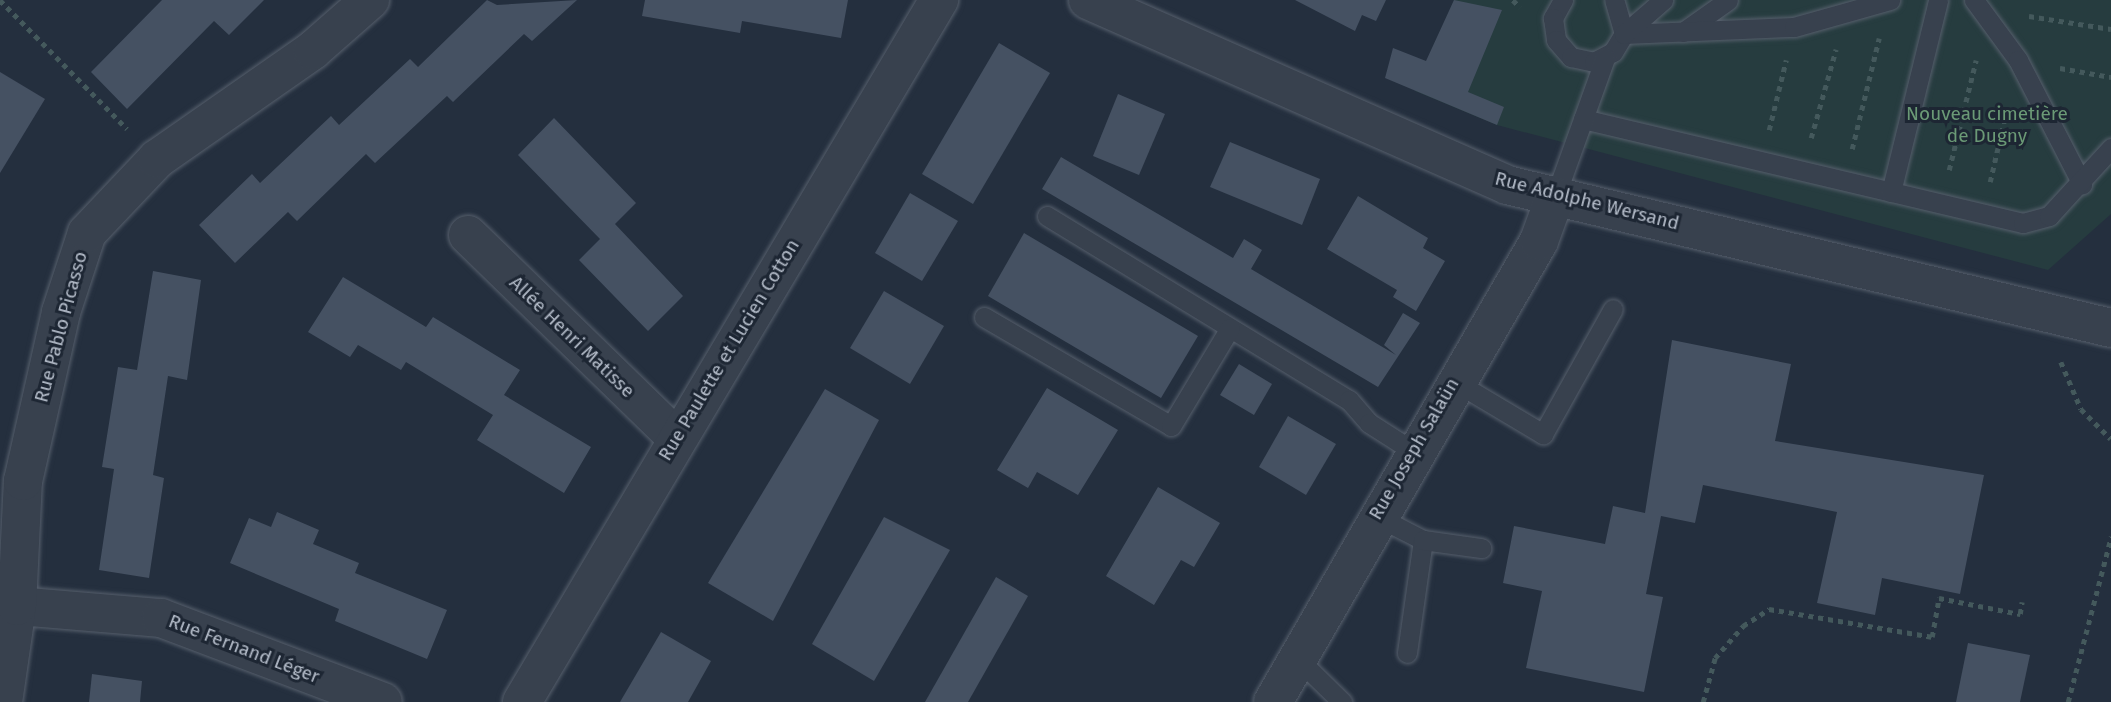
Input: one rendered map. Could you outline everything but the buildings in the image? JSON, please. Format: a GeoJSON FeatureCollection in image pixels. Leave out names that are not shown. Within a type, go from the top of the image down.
{"type":"FeatureCollection","features":[{"type":"Feature","properties":{"kind":"street","name":"Rue Pablo Picasso"},"geometry":{"type":"LineString","coordinates":[[3,702],[17,606],[23,481],[61,312],[88,233],[157,159],[313,50],[370,0]]}},
{"type":"Feature","properties":{"kind":"street","name":"Rue Paulette et Lucien Cotton"},"geometry":{"type":"LineString","coordinates":[[522,702],[939,0]]}},
{"type":"Feature","properties":{"kind":"street","name":"Rue Adolphe Wersand"},"geometry":{"type":"LineString","coordinates":[[1088,0],[1507,185],[2111,328]]}},
{"type":"Feature","properties":{"kind":"street","name":"Rue Joseph Salaün"},"geometry":{"type":"LineString","coordinates":[[1273,702],[1413,450],[1539,242],[1555,197]]}},
{"type":"Feature","properties":{"kind":"street","name":"Allée Henri Matisse"},"geometry":{"type":"LineString","coordinates":[[468,235],[677,438]]}},
{"type":"Feature","properties":{"kind":"street","name":"Rue Fernand Léger"},"geometry":{"type":"LineString","coordinates":[[17,606],[161,618],[383,702]]}},
{"type":"Feature","properties":{"kind":"lane"},"geometry":{"type":"LineString","coordinates":[[1563,0],[1553,30],[1562,50],[1582,61],[1605,58]]}},
{"type":"Feature","properties":{"kind":"lane"},"geometry":{"type":"LineString","coordinates":[[1614,0],[1624,34]]}},
{"type":"Feature","properties":{"kind":"lane"},"geometry":{"type":"LineString","coordinates":[[1555,197],[1605,58],[1624,34],[1662,0]]}},
{"type":"Feature","properties":{"kind":"lane"},"geometry":{"type":"LineString","coordinates":[[1682,33],[1728,0]]}},
{"type":"Feature","properties":{"kind":"lane"},"geometry":{"type":"LineString","coordinates":[[1891,192],[1938,0]]}},
{"type":"Feature","properties":{"kind":"lane"},"geometry":{"type":"LineString","coordinates":[[1975,0],[2018,60],[2082,184]]}},
{"type":"Feature","properties":{"kind":"lane"},"geometry":{"type":"LineString","coordinates":[[1624,34],[1794,27],[1889,1]]}},
{"type":"Feature","properties":{"kind":"lane"},"geometry":{"type":"LineString","coordinates":[[1583,119],[2023,223],[2049,216],[2082,184],[2111,148]]}},
{"type":"Feature","properties":{"kind":"lane"},"geometry":{"type":"LineString","coordinates":[[1047,216],[1349,400],[1368,423],[1413,450]]}},
{"type":"Feature","properties":{"kind":"lane"},"geometry":{"type":"LineString","coordinates":[[1454,380],[1543,434],[1613,309]]}},
{"type":"Feature","properties":{"kind":"lane"},"geometry":{"type":"LineString","coordinates":[[984,317],[1171,426],[1230,328]]}},
{"type":"Feature","properties":{"kind":"lane"},"geometry":{"type":"LineString","coordinates":[[1376,516],[1423,540],[1481,548]]}},
{"type":"Feature","properties":{"kind":"lane"},"geometry":{"type":"LineString","coordinates":[[1407,653],[1423,540]]}},
{"type":"Feature","properties":{"kind":"lane"},"geometry":{"type":"LineString","coordinates":[[1297,659],[1342,702]]}},
{"type":"Feature","properties":{"kind":"path"},"geometry":{"type":"LineString","coordinates":[[0,0],[157,159]]}},
{"type":"Feature","properties":{"kind":"path"},"geometry":{"type":"LineString","coordinates":[[1844,181],[1889,1]]}},
{"type":"Feature","properties":{"kind":"path"},"geometry":{"type":"LineString","coordinates":[[1802,171],[1845,14]]}},
{"type":"Feature","properties":{"kind":"path"},"geometry":{"type":"LineString","coordinates":[[1761,161],[1794,27]]}},
{"type":"Feature","properties":{"kind":"path"},"geometry":{"type":"LineString","coordinates":[[2068,702],[2111,537]]}},
{"type":"Feature","properties":{"kind":"path"},"geometry":{"type":"LineString","coordinates":[[1703,702],[1715,658],[1769,609],[1932,637],[1940,598],[2020,614],[2022,602]]}},
{"type":"Feature","properties":{"kind":"green space","name":"Nouveau cimetière de Dugny"},"geometry":{"type":"Polygon","coordinates":[[[1454,0],[2111,0],[2111,214],[2048,270],[1497,125],[1415,91],[1454,0]]]}}]}
